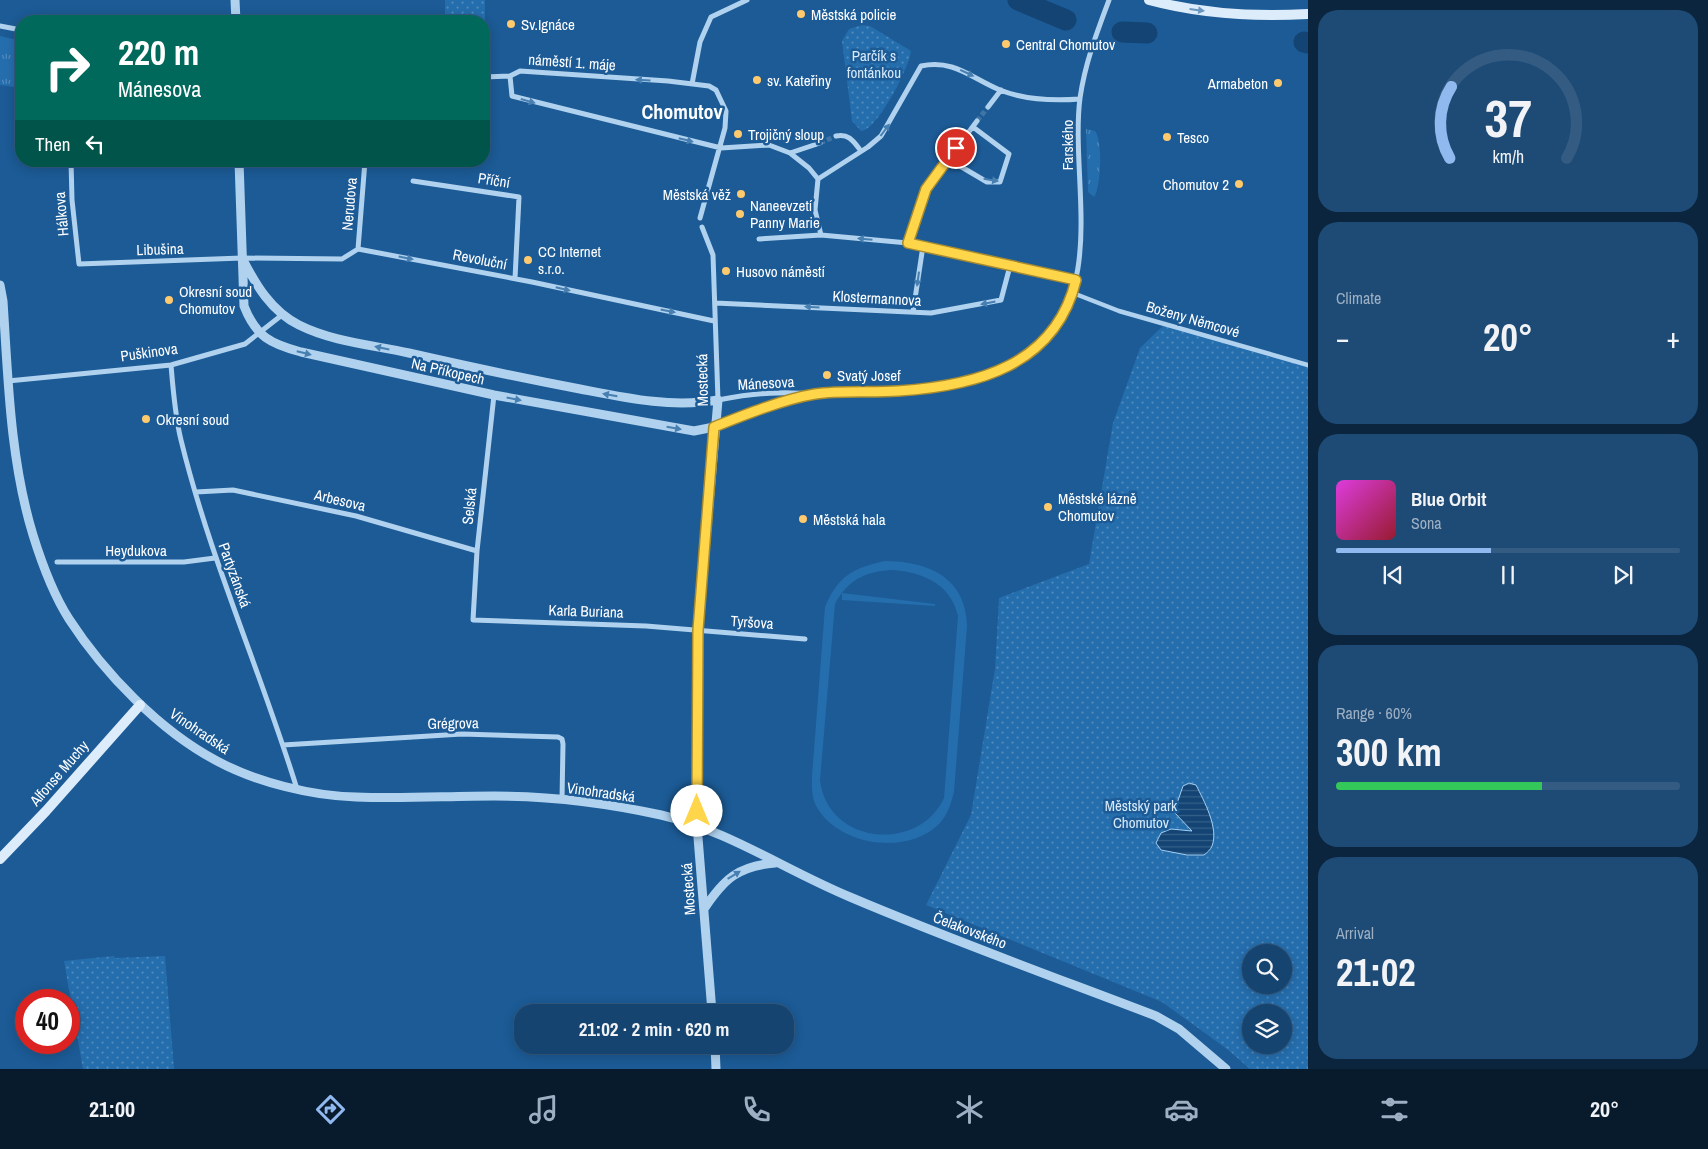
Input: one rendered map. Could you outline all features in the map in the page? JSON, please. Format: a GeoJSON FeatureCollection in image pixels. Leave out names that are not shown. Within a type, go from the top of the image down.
{"type":"FeatureCollection","features":[{"type":"Feature","properties":{"kind":"main road"},"geometry":{"type":"LineString","coordinates":[[1149,0],[1178,7],[1242,15],[1308,14]]}},
{"type":"Feature","properties":{"kind":"main road","name":"Alfonse Muchy"},"geometry":{"type":"LineString","coordinates":[[0,859],[46,811],[140,705]]}},
{"type":"Feature","properties":{"kind":"street"},"geometry":{"type":"LineString","coordinates":[[235,0],[236,15]]}},
{"type":"Feature","properties":{"kind":"street"},"geometry":{"type":"LineString","coordinates":[[692,84],[700,42],[711,17],[747,0]]}},
{"type":"Feature","properties":{"kind":"street","name":"Farského"},"geometry":{"type":"LineString","coordinates":[[1073,294],[1080,234],[1080,99],[1089,52],[1109,0]]}},
{"type":"Feature","properties":{"kind":"street"},"geometry":{"type":"LineString","coordinates":[[0,26],[15,29]]}},
{"type":"Feature","properties":{"kind":"street"},"geometry":{"type":"LineString","coordinates":[[821,234],[815,210],[818,180],[881,136],[891,122],[909,83],[921,66],[938,62],[964,71],[1001,90],[1022,97],[1064,100],[1080,99]]}},
{"type":"Feature","properties":{"kind":"street","name":"náměstí 1. máje"},"geometry":{"type":"LineString","coordinates":[[721,148],[726,111],[722,98],[716,90],[709,86],[520,71],[510,76],[512,96],[721,148],[769,145],[790,153],[809,168],[818,180]]}},
{"type":"Feature","properties":{"kind":"street"},"geometry":{"type":"LineString","coordinates":[[490,77],[510,76]]}},
{"type":"Feature","properties":{"kind":"street"},"geometry":{"type":"LineString","coordinates":[[988,107],[1001,90]]}},
{"type":"Feature","properties":{"kind":"street"},"geometry":{"type":"LineString","coordinates":[[908,243],[926,189],[977,121]]}},
{"type":"Feature","properties":{"kind":"street"},"geometry":{"type":"LineString","coordinates":[[948,159],[988,182],[1000,182],[1009,154],[973,126]]}},
{"type":"Feature","properties":{"kind":"street"},"geometry":{"type":"LineString","coordinates":[[836,136],[842,134],[850,137],[861,151]]}},
{"type":"Feature","properties":{"kind":"street"},"geometry":{"type":"LineString","coordinates":[[790,153],[820,143]]}},
{"type":"Feature","properties":{"kind":"street"},"geometry":{"type":"LineString","coordinates":[[700,218],[721,148]]}},
{"type":"Feature","properties":{"kind":"street","name":"Hálkova"},"geometry":{"type":"LineString","coordinates":[[71,167],[72,200],[79,264]]}},
{"type":"Feature","properties":{"kind":"street","name":"Na Příkopech"},"geometry":{"type":"LineString","coordinates":[[239,167],[244,306],[259,334],[280,347],[494,395],[694,431],[714,427]]}},
{"type":"Feature","properties":{"kind":"street","name":"Nerudova"},"geometry":{"type":"LineString","coordinates":[[358,249],[365,167]]}},
{"type":"Feature","properties":{"kind":"street","name":"Příční"},"geometry":{"type":"LineString","coordinates":[[413,180],[520,197],[515,279]]}},
{"type":"Feature","properties":{"kind":"street","name":"Mostecká"},"geometry":{"type":"LineString","coordinates":[[702,227],[712,255],[718,400],[714,427],[698,630],[697,825],[711,1004]]}},
{"type":"Feature","properties":{"kind":"street"},"geometry":{"type":"LineString","coordinates":[[759,239],[821,234],[908,243],[1076,280]]}},
{"type":"Feature","properties":{"kind":"street"},"geometry":{"type":"LineString","coordinates":[[913,312],[923,246]]}},
{"type":"Feature","properties":{"kind":"street"},"geometry":{"type":"LineString","coordinates":[[242,258],[342,259],[358,249]]}},
{"type":"Feature","properties":{"kind":"street","name":"Revoluční"},"geometry":{"type":"LineString","coordinates":[[358,249],[515,279],[714,321]]}},
{"type":"Feature","properties":{"kind":"street","name":"Libušina"},"geometry":{"type":"LineString","coordinates":[[79,264],[242,258]]}},
{"type":"Feature","properties":{"kind":"street","name":"Na Příkopech"},"geometry":{"type":"LineString","coordinates":[[242,258],[264,295],[282,315],[320,334],[499,374],[629,398],[676,404],[695,404],[718,400]]}},
{"type":"Feature","properties":{"kind":"street","name":"Klostermannova"},"geometry":{"type":"LineString","coordinates":[[715,303],[931,313],[1001,300],[1010,266]]}},
{"type":"Feature","properties":{"kind":"street","name":"Vinohradská"},"geometry":{"type":"LineString","coordinates":[[0,285],[3,301],[8,381],[24,498],[43,566],[69,618],[102,663],[140,705],[182,739],[214,760],[248,774],[297,789],[356,798],[496,796],[562,800],[660,815],[697,825]]}},
{"type":"Feature","properties":{"kind":"street","name":"Boženy Němcové"},"geometry":{"type":"LineString","coordinates":[[1073,294],[1086,296],[1119,310],[1308,365]]}},
{"type":"Feature","properties":{"kind":"street","name":"Mánesova"},"geometry":{"type":"LineString","coordinates":[[718,400],[778,393],[815,394],[926,389],[962,383],[1000,371],[1018,361],[1046,340],[1065,313],[1073,294]]}},
{"type":"Feature","properties":{"kind":"street","name":"Puškinova"},"geometry":{"type":"LineString","coordinates":[[8,381],[171,365],[244,344],[282,315]]}},
{"type":"Feature","properties":{"kind":"street","name":"Partyzánská"},"geometry":{"type":"LineString","coordinates":[[171,365],[180,438],[215,558],[283,745],[297,789]]}},
{"type":"Feature","properties":{"kind":"street","name":"Mánesova"},"geometry":{"type":"LineString","coordinates":[[714,427],[815,394]]}},
{"type":"Feature","properties":{"kind":"street","name":"Selská"},"geometry":{"type":"LineString","coordinates":[[473,620],[476,551],[494,395]]}},
{"type":"Feature","properties":{"kind":"street","name":"Arbesova"},"geometry":{"type":"LineString","coordinates":[[196,492],[233,490],[356,516],[476,551]]}},
{"type":"Feature","properties":{"kind":"street","name":"Heydukova"},"geometry":{"type":"LineString","coordinates":[[57,562],[184,562],[215,558]]}},
{"type":"Feature","properties":{"kind":"street","name":"Karla Buriana"},"geometry":{"type":"LineString","coordinates":[[473,620],[646,626],[698,630]]}},
{"type":"Feature","properties":{"kind":"street","name":"Tyršova"},"geometry":{"type":"LineString","coordinates":[[698,630],[805,639]]}},
{"type":"Feature","properties":{"kind":"street","name":"Grégrova"},"geometry":{"type":"LineString","coordinates":[[283,745],[462,734],[558,737],[562,739],[563,744],[562,800]]}},
{"type":"Feature","properties":{"kind":"street","name":"Čelakovského"},"geometry":{"type":"LineString","coordinates":[[697,825],[848,896],[1156,1016],[1179,1029],[1226,1069]]}},
{"type":"Feature","properties":{"kind":"street"},"geometry":{"type":"LineString","coordinates":[[704,909],[719,886],[733,874],[756,865],[777,863]]}},
{"type":"Feature","properties":{"kind":"street"},"geometry":{"type":"LineString","coordinates":[[715,1054],[716,1069]]}},
{"type":"Feature","properties":{"kind":"green space"},"geometry":{"type":"Polygon","coordinates":[[[445,0],[485,0],[485,15],[445,15],[445,0]]]}},
{"type":"Feature","properties":{"kind":"green space","name":"Parčík s fontánkou"},"geometry":{"type":"Polygon","coordinates":[[[862,25],[870,26],[911,51],[905,70],[884,110],[868,128],[861,131],[852,121],[842,41],[849,29],[862,25]]]}},
{"type":"Feature","properties":{"kind":"green space"},"geometry":{"type":"Polygon","coordinates":[[[0,36],[15,40],[15,87],[0,85],[0,36]]]}},
{"type":"Feature","properties":{"kind":"green space"},"geometry":{"type":"Polygon","coordinates":[[[1086,129],[1095,131],[1099,144],[1100,174],[1094,197],[1088,192],[1086,129]]]}},
{"type":"Feature","properties":{"kind":"green space","name":"Městský park Chomutov"},"geometry":{"type":"Polygon","coordinates":[[[1165,324],[1308,365],[1308,1069],[1250,1069],[1227,1049],[1162,1002],[926,905],[971,815],[995,669],[999,598],[1089,564],[1113,423],[1140,348],[1165,324]]]}},
{"type":"Feature","properties":{"kind":"green space"},"geometry":{"type":"Polygon","coordinates":[[[885,561],[916,564],[942,576],[952,584],[960,596],[965,609],[967,626],[954,792],[950,804],[940,823],[927,833],[911,840],[893,843],[858,838],[842,831],[829,822],[818,809],[814,801],[812,789],[825,607],[835,588],[848,575],[855,570],[885,561]],[[894,570],[875,572],[859,578],[846,588],[835,604],[820,780],[826,801],[839,818],[855,829],[875,834],[895,834],[915,828],[931,816],[944,798],[958,616],[955,605],[949,596],[935,582],[916,574],[894,570]]]}},
{"type":"Feature","properties":{"kind":"green space"},"geometry":{"type":"Polygon","coordinates":[[[842,593],[935,604],[935,606],[842,600],[842,593]]]}},
{"type":"Feature","properties":{"kind":"green space"},"geometry":{"type":"Polygon","coordinates":[[[114,956],[115,958],[165,956],[174,1069],[83,1069],[80,1052],[80,989],[69,989],[64,961],[114,956]]]}},
{"type":"Feature","properties":{"kind":"shaded area"},"geometry":{"type":"Polygon","coordinates":[[[1189,783],[1196,785],[1214,831],[1212,846],[1204,855],[1187,855],[1161,850],[1156,843],[1161,833],[1171,829],[1192,831],[1174,812],[1183,786],[1189,783]]]}},
{"type":"Feature","properties":{"kind":"waterway"},"geometry":{"type":"LineString","coordinates":[[1018,0],[1066,20]]}},
{"type":"Feature","properties":{"kind":"waterway"},"geometry":{"type":"LineString","coordinates":[[1122,32],[1147,33]]}},
{"type":"Feature","properties":{"kind":"waterway"},"geometry":{"type":"LineString","coordinates":[[1304,42],[1308,43]]}},
{"type":"Feature","properties":{"kind":"tunnel"},"geometry":{"type":"LineString","coordinates":[[977,121],[988,107]]}},
{"type":"Feature","properties":{"kind":"tunnel"},"geometry":{"type":"LineString","coordinates":[[820,143],[836,136]]}},
{"type":"Feature","properties":{"kind":"place","name":"Městská policie"},"geometry":{"type":"Point","coordinates":[801,14]}},
{"type":"Feature","properties":{"kind":"place","name":"Sv.Ignáce"},"geometry":{"type":"Point","coordinates":[511,24]}},
{"type":"Feature","properties":{"kind":"place","name":"Central Chomutov"},"geometry":{"type":"Point","coordinates":[1006,44]}},
{"type":"Feature","properties":{"kind":"place","name":"sv. Kateřiny"},"geometry":{"type":"Point","coordinates":[757,80]}},
{"type":"Feature","properties":{"kind":"place","name":"Armabeton"},"geometry":{"type":"Point","coordinates":[1278,83]}},
{"type":"Feature","properties":{"kind":"place","name":"Trojičný sloup"},"geometry":{"type":"Point","coordinates":[738,134]}},
{"type":"Feature","properties":{"kind":"place","name":"Tesco"},"geometry":{"type":"Point","coordinates":[1167,137]}},
{"type":"Feature","properties":{"kind":"place","name":"Chomutov 2"},"geometry":{"type":"Point","coordinates":[1239,184]}},
{"type":"Feature","properties":{"kind":"place","name":"Městská věž"},"geometry":{"type":"Point","coordinates":[741,194]}},
{"type":"Feature","properties":{"kind":"place","name":"Naneevzetí Panny Marie"},"geometry":{"type":"Point","coordinates":[740,214]}},
{"type":"Feature","properties":{"kind":"place","name":"CC Internet s.r.o."},"geometry":{"type":"Point","coordinates":[528,260]}},
{"type":"Feature","properties":{"kind":"place","name":"Husovo náměstí"},"geometry":{"type":"Point","coordinates":[726,271]}},
{"type":"Feature","properties":{"kind":"place","name":"Okresní soud Chomutov"},"geometry":{"type":"Point","coordinates":[169,300]}},
{"type":"Feature","properties":{"kind":"place","name":"Svatý Josef"},"geometry":{"type":"Point","coordinates":[827,375]}},
{"type":"Feature","properties":{"kind":"place","name":"Okresní soud"},"geometry":{"type":"Point","coordinates":[146,419]}},
{"type":"Feature","properties":{"kind":"place","name":"Městské lázně Chomutov"},"geometry":{"type":"Point","coordinates":[1048,507]}},
{"type":"Feature","properties":{"kind":"place","name":"Městská hala"},"geometry":{"type":"Point","coordinates":[803,519]}},
{"type":"Feature","properties":{"kind":"district","name":"Chomutov"},"geometry":{"type":"Point","coordinates":[682,111]}},
{"type":"Feature","properties":{"kind":"route"},"geometry":{"type":"LineString","coordinates":[[697,811],[698,630],[714,427],[815,394],[898,392],[962,383],[985,377],[1018,361],[1046,340],[1065,313],[1073,294],[1076,280],[908,243],[926,189],[956,148]]}}]}
